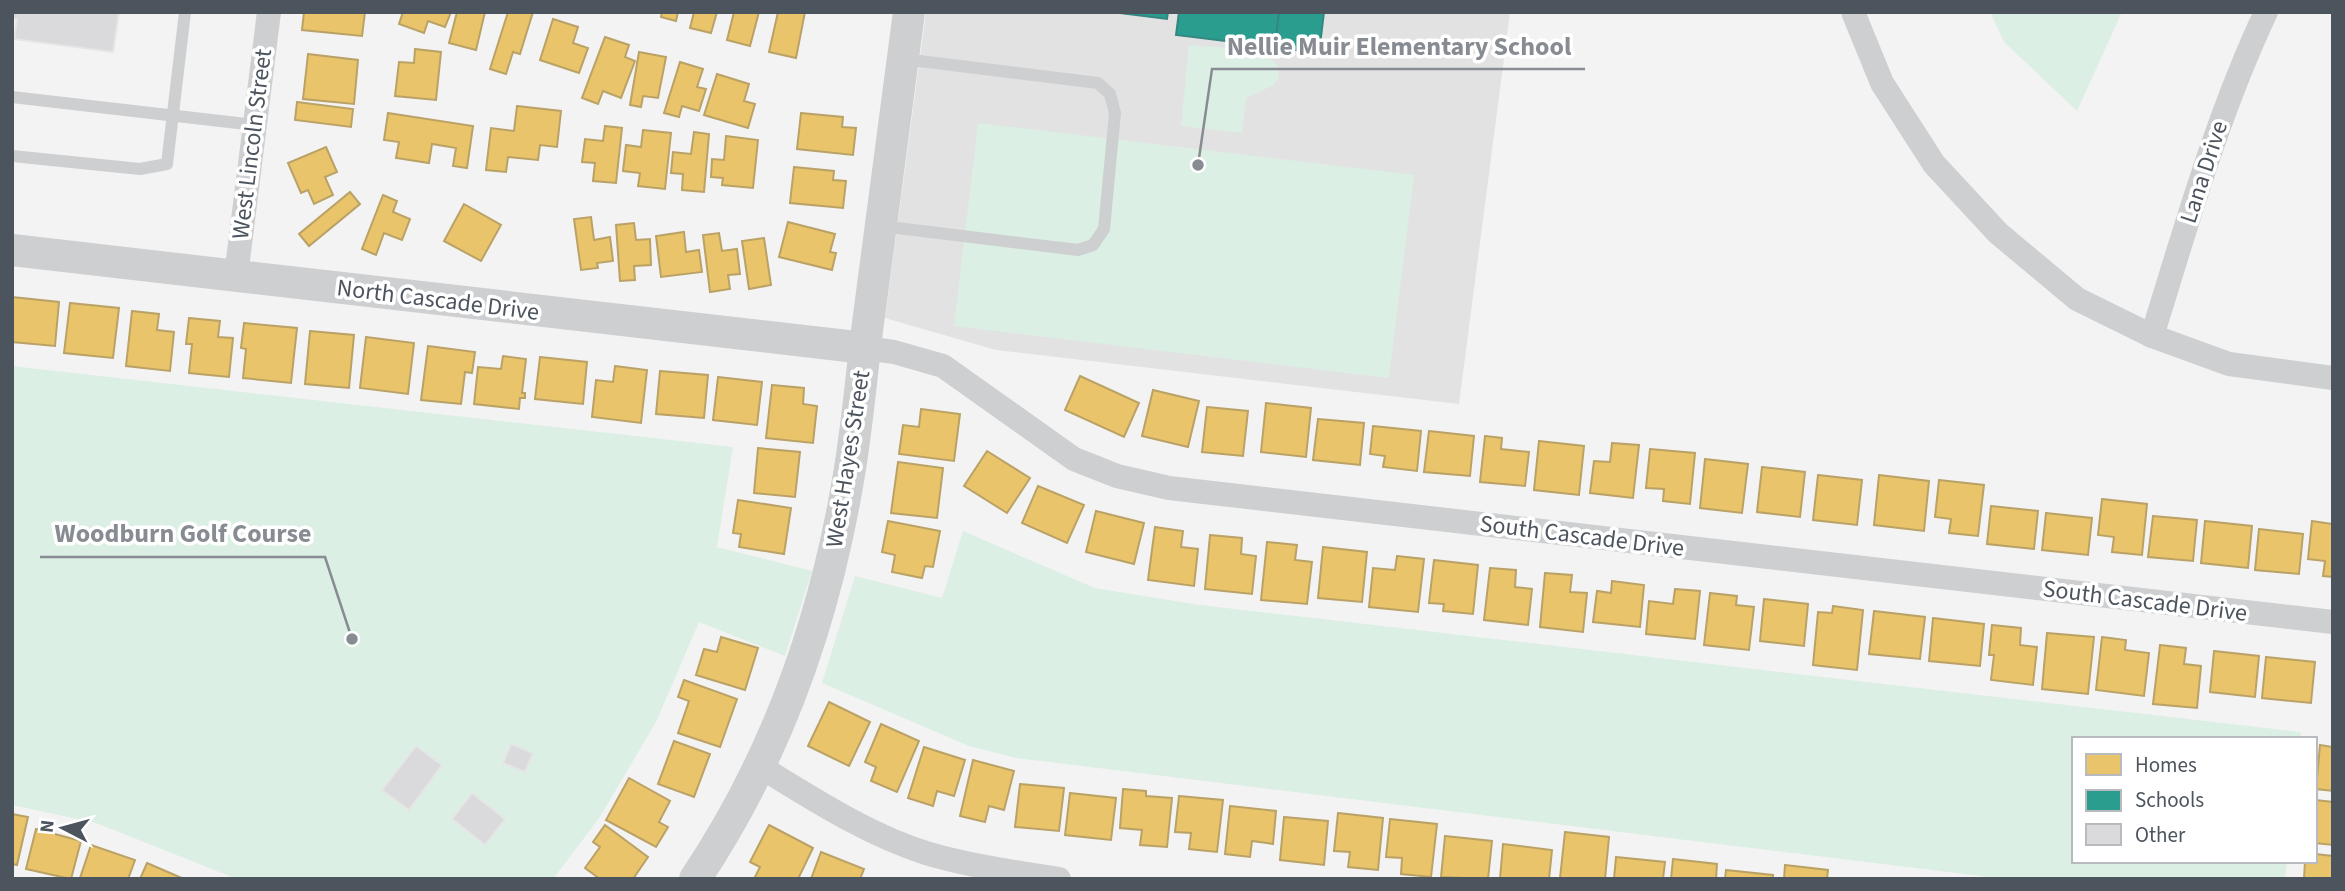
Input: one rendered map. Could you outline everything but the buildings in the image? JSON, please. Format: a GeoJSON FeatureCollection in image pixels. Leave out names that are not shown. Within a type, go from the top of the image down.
{"type":"FeatureCollection","features":[{"type":"Feature","properties":{"kind":"street","name":"West Lincoln Street"},"geometry":{"type":"LineString","coordinates":[[236,276],[269,12]]}},
{"type":"Feature","properties":{"kind":"street","name":"West Hayes Street"},"geometry":{"type":"LineString","coordinates":[[695,879],[759,766],[797,674],[828,576],[848,484],[909,12]]}},
{"type":"Feature","properties":{"kind":"street"},"geometry":{"type":"LineString","coordinates":[[1853,12],[1882,83],[1934,164],[1997,233],[2077,299],[2152,336],[2229,363],[2333,378]]}},
{"type":"Feature","properties":{"kind":"street","name":"Lana Drive"},"geometry":{"type":"LineString","coordinates":[[2152,336],[2218,126],[2243,60],[2266,12]]}},
{"type":"Feature","properties":{"kind":"street","name":"North Cascade Drive"},"geometry":{"type":"LineString","coordinates":[[12,250],[865,348]]}},
{"type":"Feature","properties":{"kind":"street","name":"South Cascade Drive"},"geometry":{"type":"LineString","coordinates":[[865,348],[894,352],[943,366],[1074,459],[1117,476],[1169,488],[2333,622]]}},
{"type":"Feature","properties":{"kind":"street"},"geometry":{"type":"LineString","coordinates":[[759,766],[828,808],[926,853],[981,866],[1059,879]]}},
{"type":"Feature","properties":{"kind":"lane"},"geometry":{"type":"LineString","coordinates":[[12,156],[140,169],[167,163],[185,12]]}},
{"type":"Feature","properties":{"kind":"lane"},"geometry":{"type":"LineString","coordinates":[[881,226],[1078,250],[1093,245],[1104,229],[1115,113],[1110,94],[1098,83],[903,59]]}},
{"type":"Feature","properties":{"kind":"lane"},"geometry":{"type":"LineString","coordinates":[[12,97],[255,125]]}},
{"type":"Feature","properties":{"kind":"shaded area"},"geometry":{"type":"Polygon","coordinates":[[[926,12],[1510,12],[1459,404],[996,350],[885,318],[926,12]]]}},
{"type":"Feature","properties":{"kind":"green space"},"geometry":{"type":"Polygon","coordinates":[[[1990,12],[2122,12],[2077,111],[2004,42],[1990,12]]]}},
{"type":"Feature","properties":{"kind":"green space"},"geometry":{"type":"Polygon","coordinates":[[[1189,45],[1247,51],[1277,64],[1279,76],[1274,85],[1246,98],[1242,133],[1181,126],[1189,45]]]}},
{"type":"Feature","properties":{"kind":"green space"},"geometry":{"type":"Polygon","coordinates":[[[978,123],[1414,175],[1389,378],[954,326],[978,123]]]}},
{"type":"Feature","properties":{"kind":"green space"},"geometry":{"type":"Polygon","coordinates":[[[12,366],[733,447],[717,547],[812,571],[785,656],[699,622],[657,720],[600,817],[553,879],[237,879],[96,823],[12,805],[12,366]]]}},
{"type":"Feature","properties":{"kind":"green space"},"geometry":{"type":"Polygon","coordinates":[[[963,531],[1095,588],[1200,605],[2301,732],[2300,737],[2072,737],[2072,863],[2287,863],[2285,879],[2005,879],[1016,758],[969,746],[822,683],[855,576],[942,598],[963,531]]]}},
{"type":"Feature","properties":{"kind":"place","name":"Nellie Muir Elementary School"},"geometry":{"type":"Point","coordinates":[1198,165]}},
{"type":"Feature","properties":{"kind":"place","name":"Woodburn Golf Course"},"geometry":{"type":"Point","coordinates":[352,639]}}]}
